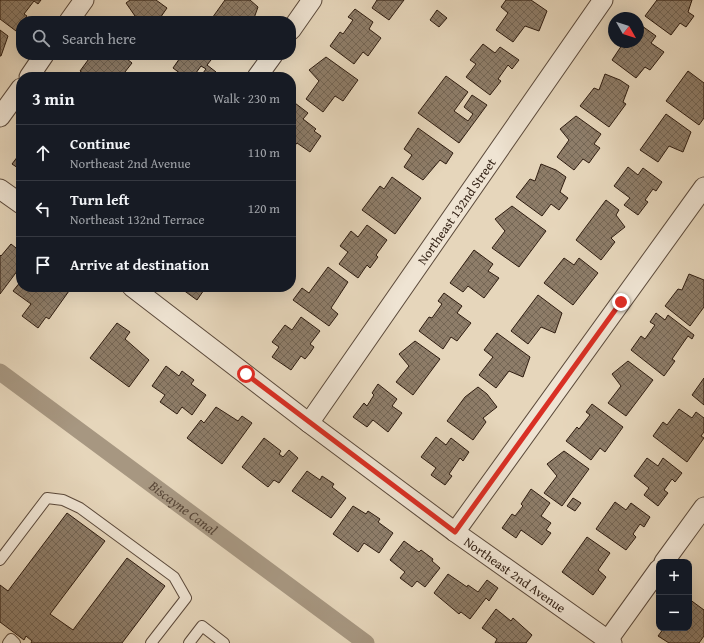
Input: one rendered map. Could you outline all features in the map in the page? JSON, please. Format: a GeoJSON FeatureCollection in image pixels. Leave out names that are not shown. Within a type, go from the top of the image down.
{"type":"FeatureCollection","features":[{"type":"Feature","properties":{"kind":"street"},"geometry":{"type":"LineString","coordinates":[[72,16],[84,0]]}},
{"type":"Feature","properties":{"kind":"street"},"geometry":{"type":"LineString","coordinates":[[296,23],[312,0]]}},
{"type":"Feature","properties":{"kind":"street","name":"Northeast 132nd Street"},"geometry":{"type":"LineString","coordinates":[[309,423],[603,0]]}},
{"type":"Feature","properties":{"kind":"street"},"geometry":{"type":"LineString","coordinates":[[32,72],[40,60]]}},
{"type":"Feature","properties":{"kind":"street"},"geometry":{"type":"LineString","coordinates":[[261,72],[269,60]]}},
{"type":"Feature","properties":{"kind":"street"},"geometry":{"type":"LineString","coordinates":[[0,117],[16,95]]}},
{"type":"Feature","properties":{"kind":"street"},"geometry":{"type":"LineString","coordinates":[[455,532],[704,187]]}},
{"type":"Feature","properties":{"kind":"street"},"geometry":{"type":"LineString","coordinates":[[0,189],[16,200]]}},
{"type":"Feature","properties":{"kind":"street","name":"Northeast 2nd Avenue"},"geometry":{"type":"LineString","coordinates":[[139,292],[309,423],[455,532],[610,642]]}},
{"type":"Feature","properties":{"kind":"street"},"geometry":{"type":"LineString","coordinates":[[666,559],[704,506]]}},
{"type":"Feature","properties":{"kind":"street"},"geometry":{"type":"LineString","coordinates":[[610,642],[656,573]]}},
{"type":"Feature","properties":{"kind":"lane"},"geometry":{"type":"LineString","coordinates":[[0,560],[47,498],[63,500],[80,508],[174,577],[186,598],[151,643]]}},
{"type":"Feature","properties":{"kind":"lane"},"geometry":{"type":"LineString","coordinates":[[189,643],[202,626],[224,643]]}},
{"type":"Feature","properties":{"kind":"lane"},"geometry":{"type":"LineString","coordinates":[[8,643],[11,639],[15,643]]}},
{"type":"Feature","properties":{"kind":"building"},"geometry":{"type":"Polygon","coordinates":[[[0,0],[41,0],[38,4],[34,1],[24,14],[27,16],[16,16],[16,31],[0,19],[0,0]]]}},
{"type":"Feature","properties":{"kind":"building"},"geometry":{"type":"Polygon","coordinates":[[[130,0],[156,0],[167,8],[161,16],[135,16],[126,3],[130,0]]]}},
{"type":"Feature","properties":{"kind":"building"},"geometry":{"type":"Polygon","coordinates":[[[225,0],[250,0],[258,7],[255,16],[214,16],[225,0]]]}},
{"type":"Feature","properties":{"kind":"building"},"geometry":{"type":"Polygon","coordinates":[[[377,0],[404,0],[389,20],[372,8],[377,0]]]}},
{"type":"Feature","properties":{"kind":"building"},"geometry":{"type":"Polygon","coordinates":[[[506,0],[531,0],[547,11],[539,31],[525,26],[513,42],[496,30],[508,13],[501,7],[506,0]]]}},
{"type":"Feature","properties":{"kind":"building"},"geometry":{"type":"Polygon","coordinates":[[[657,0],[692,0],[688,12],[694,16],[686,27],[680,23],[671,35],[645,16],[657,0]]]}},
{"type":"Feature","properties":{"kind":"building"},"geometry":{"type":"Polygon","coordinates":[[[355,9],[373,22],[369,29],[381,38],[368,56],[363,52],[354,64],[330,46],[340,32],[343,34],[353,20],[348,17],[355,9]]]}},
{"type":"Feature","properties":{"kind":"building"},"geometry":{"type":"Polygon","coordinates":[[[437,10],[447,18],[439,27],[430,20],[437,10]]]}},
{"type":"Feature","properties":{"kind":"building"},"geometry":{"type":"Polygon","coordinates":[[[644,27],[656,36],[651,43],[664,52],[650,70],[645,67],[636,78],[612,60],[620,48],[644,48],[644,27]]]}},
{"type":"Feature","properties":{"kind":"building"},"geometry":{"type":"Polygon","coordinates":[[[0,30],[8,36],[1,56],[0,56],[0,30]]]}},
{"type":"Feature","properties":{"kind":"building"},"geometry":{"type":"Polygon","coordinates":[[[483,44],[495,53],[500,47],[519,60],[512,69],[508,65],[498,79],[501,81],[490,95],[466,77],[476,64],[470,60],[483,44]]]}},
{"type":"Feature","properties":{"kind":"building"},"geometry":{"type":"Polygon","coordinates":[[[326,57],[358,80],[343,101],[335,96],[323,112],[306,99],[319,81],[309,70],[326,57]]]}},
{"type":"Feature","properties":{"kind":"building"},"geometry":{"type":"Polygon","coordinates":[[[88,60],[128,60],[132,63],[125,72],[80,71],[88,60]]]}},
{"type":"Feature","properties":{"kind":"building"},"geometry":{"type":"Polygon","coordinates":[[[179,60],[211,60],[207,65],[216,72],[204,72],[206,69],[201,66],[197,72],[178,72],[173,68],[179,60]]]}},
{"type":"Feature","properties":{"kind":"building"},"geometry":{"type":"Polygon","coordinates":[[[688,71],[704,83],[704,118],[699,125],[666,101],[688,71]]]}},
{"type":"Feature","properties":{"kind":"building"},"geometry":{"type":"Polygon","coordinates":[[[605,74],[620,80],[629,86],[623,102],[626,104],[609,127],[580,106],[594,88],[599,90],[605,74]]]}},
{"type":"Feature","properties":{"kind":"building"},"geometry":{"type":"Polygon","coordinates":[[[446,76],[468,92],[454,111],[468,121],[473,114],[464,107],[472,95],[487,105],[459,143],[418,113],[446,76]]]}},
{"type":"Feature","properties":{"kind":"building"},"geometry":{"type":"Polygon","coordinates":[[[296,104],[308,113],[303,119],[316,129],[314,131],[321,136],[310,152],[297,143],[296,144],[296,104]]]}},
{"type":"Feature","properties":{"kind":"building"},"geometry":{"type":"Polygon","coordinates":[[[666,114],[691,132],[683,152],[669,146],[658,162],[640,150],[666,114]]]}},
{"type":"Feature","properties":{"kind":"building"},"geometry":{"type":"Polygon","coordinates":[[[576,116],[601,134],[594,144],[600,148],[589,163],[583,159],[574,170],[557,157],[569,140],[560,129],[576,116]]]}},
{"type":"Feature","properties":{"kind":"building"},"geometry":{"type":"Polygon","coordinates":[[[418,128],[453,153],[446,164],[440,160],[423,180],[404,167],[412,155],[404,149],[418,128]]]}},
{"type":"Feature","properties":{"kind":"building"},"geometry":{"type":"Polygon","coordinates":[[[16,159],[16,167],[12,164],[16,159]]]}},
{"type":"Feature","properties":{"kind":"building"},"geometry":{"type":"Polygon","coordinates":[[[541,164],[556,170],[566,177],[560,192],[568,198],[559,210],[551,204],[542,216],[516,197],[530,179],[535,181],[541,164]]]}},
{"type":"Feature","properties":{"kind":"building"},"geometry":{"type":"Polygon","coordinates":[[[628,167],[638,175],[643,168],[662,182],[656,191],[653,189],[645,200],[648,202],[638,215],[624,205],[630,198],[614,186],[628,167]]]}},
{"type":"Feature","properties":{"kind":"building"},"geometry":{"type":"Polygon","coordinates":[[[392,177],[421,198],[395,234],[362,210],[380,186],[384,189],[392,177]]]}},
{"type":"Feature","properties":{"kind":"building"},"geometry":{"type":"Polygon","coordinates":[[[606,200],[619,210],[616,215],[625,227],[611,238],[615,242],[601,260],[576,240],[606,200]]]}},
{"type":"Feature","properties":{"kind":"building"},"geometry":{"type":"Polygon","coordinates":[[[512,206],[546,231],[519,267],[492,248],[505,231],[495,219],[512,206]]]}},
{"type":"Feature","properties":{"kind":"building"},"geometry":{"type":"Polygon","coordinates":[[[367,225],[387,240],[376,255],[378,257],[370,268],[367,265],[358,278],[339,264],[348,252],[340,246],[351,231],[358,237],[367,225]]]}},
{"type":"Feature","properties":{"kind":"building"},"geometry":{"type":"Polygon","coordinates":[[[11,244],[16,248],[16,273],[0,294],[0,255],[1,256],[11,244]]]}},
{"type":"Feature","properties":{"kind":"building"},"geometry":{"type":"Polygon","coordinates":[[[474,250],[493,264],[488,271],[499,278],[484,298],[468,286],[463,292],[450,283],[474,250]]]}},
{"type":"Feature","properties":{"kind":"building"},"geometry":{"type":"Polygon","coordinates":[[[564,258],[574,265],[579,258],[598,273],[573,305],[544,283],[564,258]]]}},
{"type":"Feature","properties":{"kind":"building"},"geometry":{"type":"Polygon","coordinates":[[[328,267],[348,282],[331,308],[338,314],[329,326],[293,300],[302,288],[309,293],[328,267]]]}},
{"type":"Feature","properties":{"kind":"building"},"geometry":{"type":"Polygon","coordinates":[[[689,274],[704,280],[704,307],[690,326],[665,306],[678,289],[682,290],[689,274]]]}},
{"type":"Feature","properties":{"kind":"building"},"geometry":{"type":"Polygon","coordinates":[[[16,287],[16,292],[68,292],[49,319],[46,317],[38,328],[22,316],[31,304],[13,291],[16,287]]]}},
{"type":"Feature","properties":{"kind":"building"},"geometry":{"type":"Polygon","coordinates":[[[186,292],[203,292],[197,300],[186,292]]]}},
{"type":"Feature","properties":{"kind":"building"},"geometry":{"type":"Polygon","coordinates":[[[444,293],[462,306],[457,313],[471,323],[457,341],[451,337],[443,349],[419,331],[429,317],[432,318],[442,304],[438,301],[444,293]]]}},
{"type":"Feature","properties":{"kind":"building"},"geometry":{"type":"Polygon","coordinates":[[[538,295],[562,313],[555,333],[541,327],[528,344],[511,331],[538,295]]]}},
{"type":"Feature","properties":{"kind":"building"},"geometry":{"type":"Polygon","coordinates":[[[656,313],[665,320],[668,315],[694,335],[692,339],[688,336],[672,359],[675,361],[664,376],[631,350],[641,336],[645,339],[655,325],[650,322],[656,313]]]}},
{"type":"Feature","properties":{"kind":"building"},"geometry":{"type":"Polygon","coordinates":[[[301,317],[320,331],[310,344],[314,347],[310,353],[305,359],[301,356],[291,370],[272,357],[279,347],[272,342],[285,325],[292,330],[301,317]]]}},
{"type":"Feature","properties":{"kind":"building"},"geometry":{"type":"Polygon","coordinates":[[[117,323],[130,332],[125,339],[149,360],[129,387],[90,358],[117,323]]]}},
{"type":"Feature","properties":{"kind":"building"},"geometry":{"type":"Polygon","coordinates":[[[497,333],[530,357],[523,377],[509,371],[496,388],[479,375],[493,357],[484,350],[497,333]]]}},
{"type":"Feature","properties":{"kind":"building"},"geometry":{"type":"Polygon","coordinates":[[[415,341],[440,359],[413,395],[396,382],[409,366],[399,354],[415,341]]]}},
{"type":"Feature","properties":{"kind":"building"},"geometry":{"type":"Polygon","coordinates":[[[628,361],[653,380],[626,416],[608,403],[621,386],[612,374],[628,361]]]}},
{"type":"Feature","properties":{"kind":"building"},"geometry":{"type":"Polygon","coordinates":[[[166,366],[179,376],[182,371],[194,380],[191,384],[206,395],[192,415],[182,407],[177,414],[160,402],[165,395],[152,386],[166,366]]]}},
{"type":"Feature","properties":{"kind":"building"},"geometry":{"type":"Polygon","coordinates":[[[704,378],[704,405],[692,395],[704,378]]]}},
{"type":"Feature","properties":{"kind":"building"},"geometry":{"type":"Polygon","coordinates":[[[378,384],[397,399],[392,406],[402,413],[388,432],[373,420],[367,427],[353,417],[364,403],[367,406],[374,395],[372,393],[378,384]]]}},
{"type":"Feature","properties":{"kind":"building"},"geometry":{"type":"Polygon","coordinates":[[[478,387],[487,394],[497,407],[483,418],[486,422],[473,440],[447,421],[465,397],[478,387]]]}},
{"type":"Feature","properties":{"kind":"building"},"geometry":{"type":"Polygon","coordinates":[[[592,404],[623,427],[605,452],[600,448],[591,460],[566,441],[577,427],[579,429],[590,415],[586,412],[592,404]]]}},
{"type":"Feature","properties":{"kind":"building"},"geometry":{"type":"Polygon","coordinates":[[[216,407],[238,421],[242,416],[252,423],[222,464],[187,438],[201,420],[204,423],[216,407]]]}},
{"type":"Feature","properties":{"kind":"building"},"geometry":{"type":"Polygon","coordinates":[[[679,409],[692,418],[696,412],[704,418],[704,432],[701,436],[704,438],[687,462],[653,436],[663,422],[667,425],[679,409]]]}},
{"type":"Feature","properties":{"kind":"building"},"geometry":{"type":"Polygon","coordinates":[[[436,437],[446,445],[451,438],[469,452],[463,461],[460,458],[449,474],[452,476],[445,485],[431,475],[436,468],[421,457],[436,437]]]}},
{"type":"Feature","properties":{"kind":"building"},"geometry":{"type":"Polygon","coordinates":[[[264,438],[281,451],[279,454],[283,457],[289,450],[298,458],[279,483],[274,480],[268,487],[242,467],[264,438]]]}},
{"type":"Feature","properties":{"kind":"building"},"geometry":{"type":"Polygon","coordinates":[[[564,451],[589,469],[562,506],[544,493],[557,476],[547,464],[564,451]]]}},
{"type":"Feature","properties":{"kind":"building"},"geometry":{"type":"Polygon","coordinates":[[[647,458],[658,466],[663,458],[682,473],[675,482],[672,479],[664,490],[668,493],[658,506],[644,495],[649,488],[634,476],[647,458]]]}},
{"type":"Feature","properties":{"kind":"building"},"geometry":{"type":"Polygon","coordinates":[[[307,471],[320,480],[322,476],[334,484],[332,487],[346,498],[331,518],[292,491],[307,471]]]}},
{"type":"Feature","properties":{"kind":"building"},"geometry":{"type":"Polygon","coordinates":[[[531,489],[550,503],[541,516],[551,523],[546,530],[551,533],[542,545],[521,530],[516,538],[502,528],[512,514],[515,516],[523,506],[521,504],[531,489]]]}},
{"type":"Feature","properties":{"kind":"building"},"geometry":{"type":"Polygon","coordinates":[[[573,498],[581,503],[575,511],[567,506],[573,498]]]}},
{"type":"Feature","properties":{"kind":"building"},"geometry":{"type":"Polygon","coordinates":[[[615,502],[626,510],[631,503],[650,517],[644,527],[640,524],[633,534],[636,537],[626,550],[596,529],[615,502]]]}},
{"type":"Feature","properties":{"kind":"building"},"geometry":{"type":"Polygon","coordinates":[[[353,506],[366,514],[368,511],[380,519],[378,522],[393,533],[379,553],[364,543],[358,552],[333,534],[353,506]]]}},
{"type":"Feature","properties":{"kind":"building"},"geometry":{"type":"Polygon","coordinates":[[[67,513],[105,541],[50,614],[73,630],[127,558],[165,586],[122,643],[31,643],[32,641],[26,636],[24,640],[0,622],[0,585],[8,591],[67,513]]]}},
{"type":"Feature","properties":{"kind":"building"},"geometry":{"type":"Polygon","coordinates":[[[587,537],[610,553],[598,570],[606,577],[593,595],[562,572],[587,537]]]}},
{"type":"Feature","properties":{"kind":"building"},"geometry":{"type":"Polygon","coordinates":[[[404,541],[419,552],[421,550],[433,559],[432,561],[440,568],[425,587],[417,581],[412,587],[400,578],[405,572],[390,560],[404,541]]]}},
{"type":"Feature","properties":{"kind":"building"},"geometry":{"type":"Polygon","coordinates":[[[448,574],[467,587],[468,585],[478,592],[487,580],[498,588],[489,601],[486,598],[470,619],[461,612],[459,614],[434,593],[448,574]]]}},
{"type":"Feature","properties":{"kind":"building"},"geometry":{"type":"Polygon","coordinates":[[[692,601],[704,610],[704,636],[699,643],[669,643],[658,636],[662,631],[692,631],[692,601]]]}},
{"type":"Feature","properties":{"kind":"building"},"geometry":{"type":"Polygon","coordinates":[[[496,609],[511,621],[513,618],[532,635],[526,643],[495,643],[497,639],[482,628],[496,609]]]}},
{"type":"Feature","properties":{"kind":"waterway","name":"Biscayne Canal"},"geometry":{"type":"LineString","coordinates":[[0,372],[366,643]]}},
{"type":"Feature","properties":{"kind":"route"},"geometry":{"type":"LineString","coordinates":[[246,374],[455,532],[621,302]]}}]}
